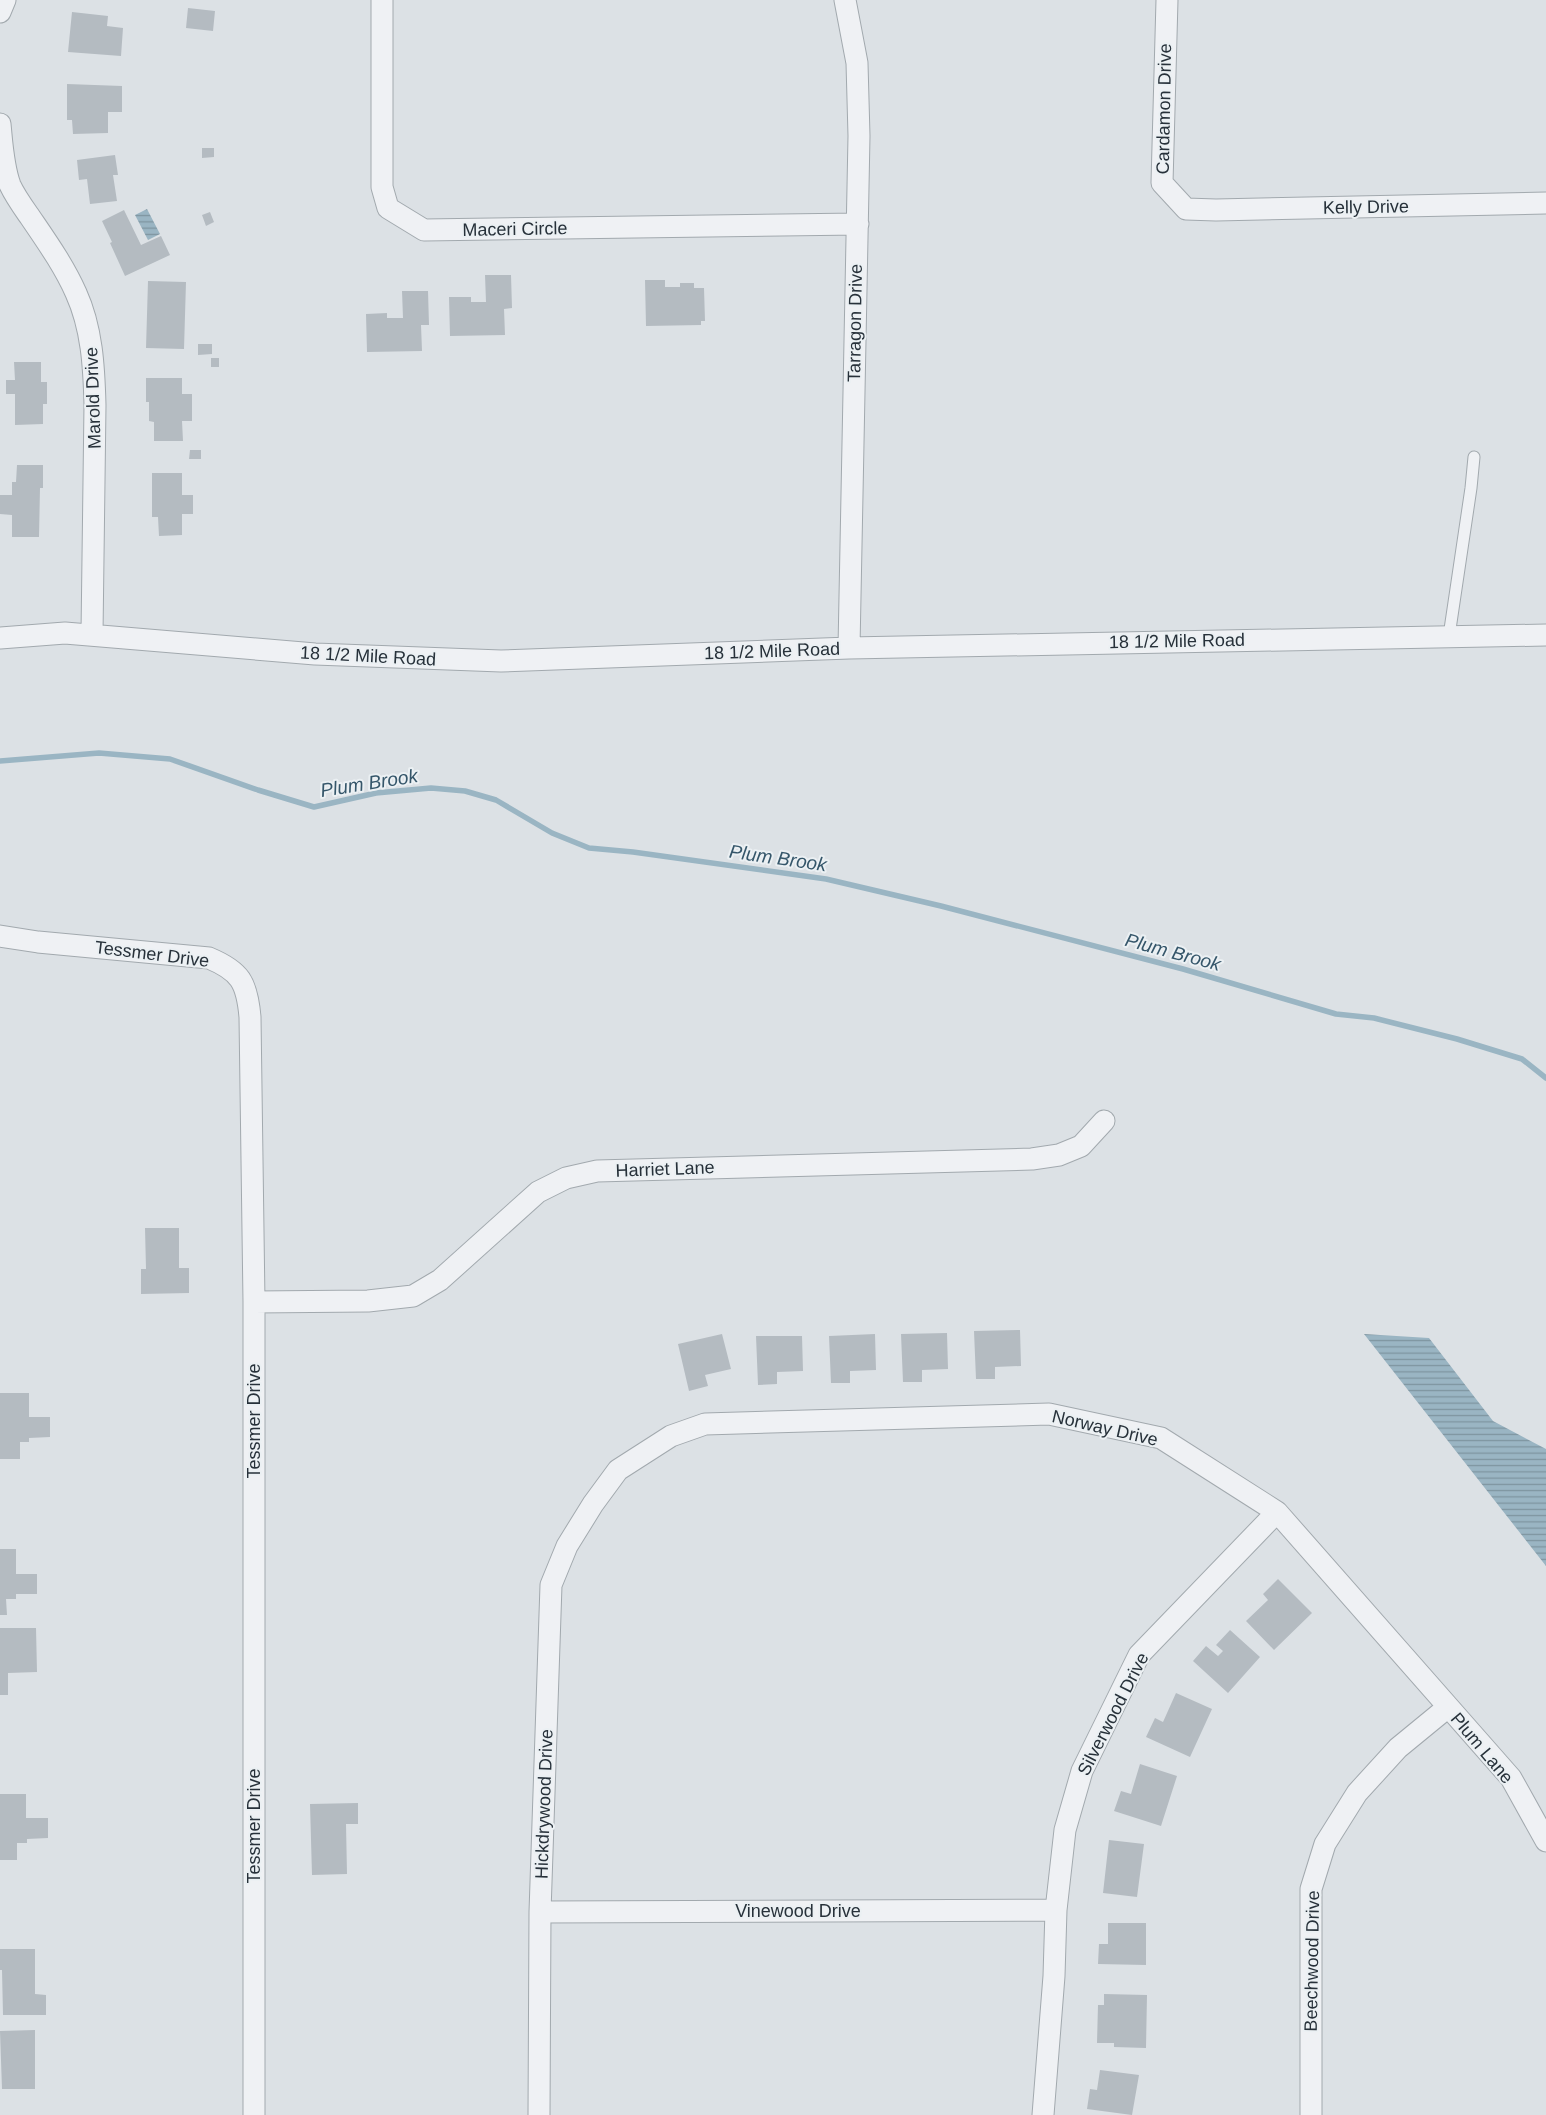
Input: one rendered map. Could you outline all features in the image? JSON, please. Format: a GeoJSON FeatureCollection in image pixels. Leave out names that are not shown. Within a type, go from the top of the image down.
{"type":"FeatureCollection","features":[{"type":"Feature","properties":{"kind":"street"},"geometry":{"type":"LineString","coordinates":[[0,12],[6,0]]}},
{"type":"Feature","properties":{"kind":"street","name":"Maceri Circle"},"geometry":{"type":"LineString","coordinates":[[382,0],[382,187],[388,208],[424,230],[858,224]]}},
{"type":"Feature","properties":{"kind":"street","name":"Tarragon Drive"},"geometry":{"type":"LineString","coordinates":[[846,0],[857,62],[859,136],[848,648]]}},
{"type":"Feature","properties":{"kind":"street","name":"Cardamon Drive"},"geometry":{"type":"LineString","coordinates":[[1167,0],[1162,183],[1186,209]]}},
{"type":"Feature","properties":{"kind":"street","name":"Marold Drive"},"geometry":{"type":"LineString","coordinates":[[0,124],[5,187],[60,262],[84,311],[90,337],[95,375],[92,634]]}},
{"type":"Feature","properties":{"kind":"street","name":"Kelly Drive"},"geometry":{"type":"LineString","coordinates":[[1186,209],[1546,203]]}},
{"type":"Feature","properties":{"kind":"street","name":"18 1/2 Mile Road"},"geometry":{"type":"LineString","coordinates":[[0,638],[65,633],[92,634],[315,654],[501,661],[848,648],[1546,635]]}},
{"type":"Feature","properties":{"kind":"street","name":"Tessmer Drive"},"geometry":{"type":"LineString","coordinates":[[0,936],[38,942],[208,958],[227,966],[240,977],[248,995],[250,1016],[254,1302],[254,2115]]}},
{"type":"Feature","properties":{"kind":"street","name":"Harriet Lane"},"geometry":{"type":"LineString","coordinates":[[254,1302],[368,1301],[413,1296],[440,1280],[538,1192],[566,1178],[598,1171],[1032,1159],[1059,1154],[1081,1146],[1104,1120]]}},
{"type":"Feature","properties":{"kind":"street","name":"Norway Drive"},"geometry":{"type":"LineString","coordinates":[[593,1504],[618,1470],[671,1436],[706,1424],[1049,1414],[1161,1438],[1277,1512],[1448,1707]]}},
{"type":"Feature","properties":{"kind":"street","name":"Hickdrywood Drive"},"geometry":{"type":"LineString","coordinates":[[538,2115],[540,1912],[551,1585],[567,1546],[593,1504]]}},
{"type":"Feature","properties":{"kind":"street","name":"Silverwood Drive"},"geometry":{"type":"LineString","coordinates":[[1043,2115],[1054,1976],[1056,1910],[1065,1830],[1082,1771],[1139,1655],[1277,1512]]}},
{"type":"Feature","properties":{"kind":"street","name":"Plum Lane"},"geometry":{"type":"LineString","coordinates":[[1448,1707],[1510,1778],[1546,1841]]}},
{"type":"Feature","properties":{"kind":"street","name":"Beechwood Drive"},"geometry":{"type":"LineString","coordinates":[[1311,2115],[1311,1889],[1325,1844],[1357,1793],[1398,1748],[1448,1707]]}},
{"type":"Feature","properties":{"kind":"street","name":"Vinewood Drive"},"geometry":{"type":"LineString","coordinates":[[540,1912],[1056,1910]]}},
{"type":"Feature","properties":{"kind":"lane"},"geometry":{"type":"LineString","coordinates":[[1449,636],[1474,457]]}},
{"type":"Feature","properties":{"kind":"water"},"geometry":{"type":"Polygon","coordinates":[[[147,209],[160,234],[148,240],[135,215],[147,209]]]}},
{"type":"Feature","properties":{"kind":"water"},"geometry":{"type":"Polygon","coordinates":[[[1364,1334],[1429,1338],[1493,1421],[1546,1449],[1546,1566],[1364,1334]]]}},
{"type":"Feature","properties":{"kind":"building"},"geometry":{"type":"Polygon","coordinates":[[[188,8],[215,11],[213,31],[186,28],[188,8]]]}},
{"type":"Feature","properties":{"kind":"building"},"geometry":{"type":"Polygon","coordinates":[[[72,12],[108,16],[107,26],[123,28],[121,56],[68,52],[72,12]]]}},
{"type":"Feature","properties":{"kind":"building"},"geometry":{"type":"Polygon","coordinates":[[[67,84],[122,86],[122,112],[108,112],[108,133],[73,134],[72,120],[67,120],[67,84]]]}},
{"type":"Feature","properties":{"kind":"building"},"geometry":{"type":"Polygon","coordinates":[[[202,148],[214,148],[214,157],[202,158],[202,148]]]}},
{"type":"Feature","properties":{"kind":"building"},"geometry":{"type":"Polygon","coordinates":[[[115,155],[118,175],[113,175],[117,201],[90,204],[87,179],[79,180],[77,160],[115,155]]]}},
{"type":"Feature","properties":{"kind":"building"},"geometry":{"type":"Polygon","coordinates":[[[124,210],[141,245],[161,236],[170,255],[125,276],[102,221],[124,210]]]}},
{"type":"Feature","properties":{"kind":"building"},"geometry":{"type":"Polygon","coordinates":[[[210,212],[214,222],[206,226],[202,215],[210,212]]]}},
{"type":"Feature","properties":{"kind":"building"},"geometry":{"type":"Polygon","coordinates":[[[485,275],[511,275],[512,308],[504,309],[505,335],[450,336],[449,297],[471,297],[471,302],[486,302],[485,275]]]}},
{"type":"Feature","properties":{"kind":"building"},"geometry":{"type":"Polygon","coordinates":[[[645,280],[665,280],[665,287],[680,287],[680,283],[694,283],[694,288],[704,288],[705,321],[701,321],[701,325],[646,326],[645,280]]]}},
{"type":"Feature","properties":{"kind":"building"},"geometry":{"type":"Polygon","coordinates":[[[148,281],[186,282],[184,349],[146,348],[148,281]]]}},
{"type":"Feature","properties":{"kind":"building"},"geometry":{"type":"Polygon","coordinates":[[[402,291],[428,291],[429,325],[421,325],[422,351],[367,352],[366,314],[387,313],[387,318],[403,318],[402,291]]]}},
{"type":"Feature","properties":{"kind":"building"},"geometry":{"type":"Polygon","coordinates":[[[198,344],[212,344],[212,354],[198,355],[198,344]]]}},
{"type":"Feature","properties":{"kind":"building"},"geometry":{"type":"Polygon","coordinates":[[[211,358],[219,358],[219,367],[211,367],[211,358]]]}},
{"type":"Feature","properties":{"kind":"building"},"geometry":{"type":"Polygon","coordinates":[[[14,362],[41,362],[41,382],[47,382],[47,404],[43,404],[43,424],[15,425],[15,394],[6,394],[6,380],[15,380],[14,362]]]}},
{"type":"Feature","properties":{"kind":"building"},"geometry":{"type":"Polygon","coordinates":[[[146,378],[182,378],[182,394],[192,394],[192,421],[182,421],[183,441],[154,441],[154,422],[149,421],[149,402],[146,402],[146,378]]]}},
{"type":"Feature","properties":{"kind":"building"},"geometry":{"type":"Polygon","coordinates":[[[190,450],[201,450],[201,459],[189,459],[190,450]]]}},
{"type":"Feature","properties":{"kind":"building"},"geometry":{"type":"Polygon","coordinates":[[[17,465],[43,465],[43,488],[40,488],[39,537],[12,537],[12,515],[0,514],[0,495],[12,495],[12,482],[16,482],[17,465]]]}},
{"type":"Feature","properties":{"kind":"building"},"geometry":{"type":"Polygon","coordinates":[[[152,473],[182,473],[182,495],[193,495],[193,514],[182,514],[182,535],[159,536],[158,517],[152,517],[152,473]]]}},
{"type":"Feature","properties":{"kind":"building"},"geometry":{"type":"Polygon","coordinates":[[[145,1228],[179,1228],[179,1268],[189,1268],[189,1293],[141,1294],[141,1269],[146,1269],[145,1228]]]}},
{"type":"Feature","properties":{"kind":"building"},"geometry":{"type":"Polygon","coordinates":[[[1020,1330],[1021,1366],[995,1367],[995,1379],[976,1379],[974,1331],[1020,1330]]]}},
{"type":"Feature","properties":{"kind":"building"},"geometry":{"type":"Polygon","coordinates":[[[947,1333],[948,1369],[922,1370],[922,1382],[903,1382],[901,1334],[947,1333]]]}},
{"type":"Feature","properties":{"kind":"building"},"geometry":{"type":"Polygon","coordinates":[[[722,1334],[731,1369],[705,1375],[708,1386],[689,1391],[678,1344],[722,1334]]]}},
{"type":"Feature","properties":{"kind":"building"},"geometry":{"type":"Polygon","coordinates":[[[875,1334],[876,1370],[850,1371],[850,1383],[831,1383],[829,1336],[875,1334]]]}},
{"type":"Feature","properties":{"kind":"building"},"geometry":{"type":"Polygon","coordinates":[[[756,1336],[802,1336],[803,1371],[777,1372],[777,1384],[758,1385],[756,1336]]]}},
{"type":"Feature","properties":{"kind":"building"},"geometry":{"type":"Polygon","coordinates":[[[0,1393],[29,1393],[29,1417],[50,1417],[50,1437],[29,1438],[29,1442],[20,1442],[20,1459],[0,1459],[0,1393]]]}},
{"type":"Feature","properties":{"kind":"building"},"geometry":{"type":"Polygon","coordinates":[[[0,1549],[16,1549],[16,1574],[37,1574],[37,1594],[16,1594],[16,1599],[6,1599],[7,1615],[0,1615],[0,1549]]]}},
{"type":"Feature","properties":{"kind":"building"},"geometry":{"type":"Polygon","coordinates":[[[1278,1579],[1312,1613],[1274,1650],[1246,1621],[1268,1600],[1263,1594],[1278,1579]]]}},
{"type":"Feature","properties":{"kind":"building"},"geometry":{"type":"Polygon","coordinates":[[[0,1628],[36,1628],[37,1672],[8,1673],[8,1695],[0,1695],[0,1628]]]}},
{"type":"Feature","properties":{"kind":"building"},"geometry":{"type":"Polygon","coordinates":[[[1230,1630],[1260,1657],[1228,1693],[1193,1661],[1206,1646],[1218,1656],[1223,1651],[1216,1645],[1230,1630]]]}},
{"type":"Feature","properties":{"kind":"building"},"geometry":{"type":"Polygon","coordinates":[[[1176,1693],[1212,1709],[1190,1757],[1146,1737],[1155,1718],[1163,1722],[1176,1693]]]}},
{"type":"Feature","properties":{"kind":"building"},"geometry":{"type":"Polygon","coordinates":[[[1140,1764],[1177,1776],[1161,1826],[1114,1811],[1121,1791],[1131,1794],[1140,1764]]]}},
{"type":"Feature","properties":{"kind":"building"},"geometry":{"type":"Polygon","coordinates":[[[0,1794],[26,1794],[26,1818],[48,1818],[48,1838],[27,1839],[27,1843],[17,1843],[17,1860],[0,1860],[0,1794]]]}},
{"type":"Feature","properties":{"kind":"building"},"geometry":{"type":"Polygon","coordinates":[[[358,1803],[358,1824],[346,1824],[347,1874],[312,1875],[310,1804],[358,1803]]]}},
{"type":"Feature","properties":{"kind":"building"},"geometry":{"type":"Polygon","coordinates":[[[1109,1840],[1144,1844],[1137,1897],[1103,1893],[1109,1840]]]}},
{"type":"Feature","properties":{"kind":"building"},"geometry":{"type":"Polygon","coordinates":[[[1108,1923],[1146,1923],[1146,1965],[1098,1964],[1099,1944],[1108,1944],[1108,1923]]]}},
{"type":"Feature","properties":{"kind":"building"},"geometry":{"type":"Polygon","coordinates":[[[0,1949],[35,1949],[35,1994],[46,1995],[46,2015],[3,2015],[0,1949]]]}},
{"type":"Feature","properties":{"kind":"building"},"geometry":{"type":"Polygon","coordinates":[[[1104,1994],[1147,1995],[1146,2048],[1114,2047],[1114,2043],[1097,2043],[1098,2005],[1104,2005],[1104,1994]]]}},
{"type":"Feature","properties":{"kind":"building"},"geometry":{"type":"Polygon","coordinates":[[[35,2030],[35,2089],[2,2089],[0,2031],[35,2030]]]}},
{"type":"Feature","properties":{"kind":"building"},"geometry":{"type":"Polygon","coordinates":[[[1100,2070],[1139,2075],[1132,2115],[1087,2109],[1090,2089],[1097,2090],[1100,2070]]]}},
{"type":"Feature","properties":{"kind":"waterway","name":"Plum Brook"},"geometry":{"type":"LineString","coordinates":[[0,761],[99,753],[170,759],[258,790],[314,807],[376,793],[431,788],[465,791],[496,800],[552,833],[589,848],[633,852],[826,879],[941,906],[1183,969],[1336,1014],[1374,1018],[1457,1039],[1522,1059],[1546,1078]]}}]}
